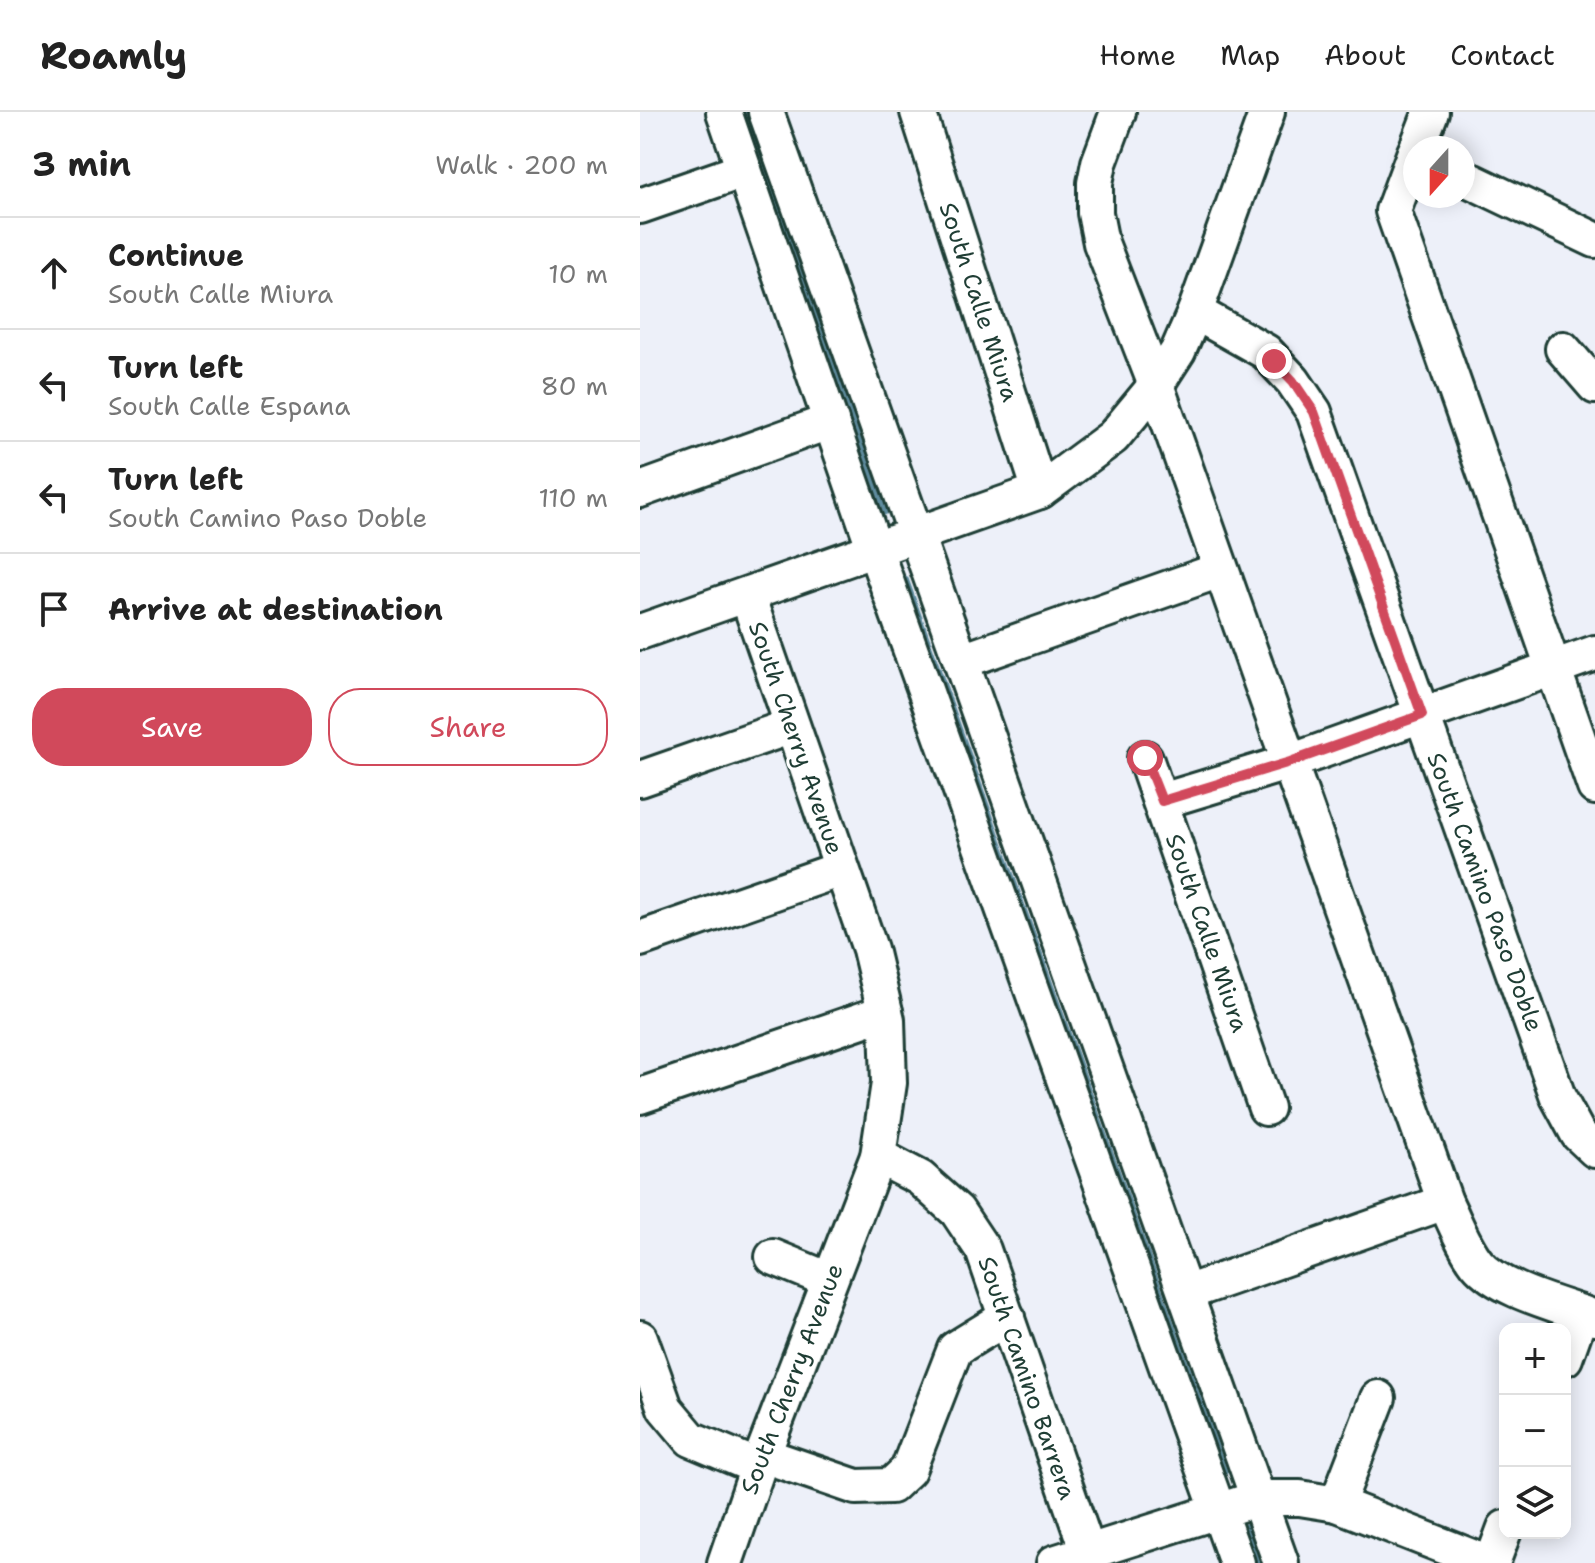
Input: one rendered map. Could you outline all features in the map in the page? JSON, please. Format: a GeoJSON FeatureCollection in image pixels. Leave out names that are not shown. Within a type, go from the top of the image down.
{"type":"FeatureCollection","features":[{"type":"Feature","properties":{"kind":"street"},"geometry":{"type":"LineString","coordinates":[[724,112],[875,550],[1237,1563]]}},
{"type":"Feature","properties":{"kind":"street"},"geometry":{"type":"LineString","coordinates":[[766,112],[1281,1563]]}},
{"type":"Feature","properties":{"kind":"street","name":"South Calle Miura"},"geometry":{"type":"LineString","coordinates":[[918,112],[1040,491]]}},
{"type":"Feature","properties":{"kind":"street"},"geometry":{"type":"LineString","coordinates":[[1118,112],[1095,183],[1095,213],[1101,243],[1156,385],[1445,1202],[1477,1263],[1490,1275],[1588,1316],[1571,1347]]}},
{"type":"Feature","properties":{"kind":"street","name":"South Cherry Avenue"},"geometry":{"type":"LineString","coordinates":[[725,1563],[760,1461],[878,1156],[889,1083],[885,1012],[870,949],[747,595],[1040,491],[1113,437],[1156,385],[1178,351],[1267,112]]}},
{"type":"Feature","properties":{"kind":"street"},"geometry":{"type":"LineString","coordinates":[[1421,136],[1431,112]]}},
{"type":"Feature","properties":{"kind":"street"},"geometry":{"type":"LineString","coordinates":[[640,206],[744,170]]}},
{"type":"Feature","properties":{"kind":"street"},"geometry":{"type":"LineString","coordinates":[[1475,183],[1595,240]]}},
{"type":"Feature","properties":{"kind":"street"},"geometry":{"type":"LineString","coordinates":[[1403,184],[1393,211],[1595,787]]}},
{"type":"Feature","properties":{"kind":"street","name":"South Camino Paso Doble"},"geometry":{"type":"LineString","coordinates":[[1195,312],[1266,352],[1293,381],[1314,412],[1558,1097],[1578,1134],[1595,1150]]}},
{"type":"Feature","properties":{"kind":"street"},"geometry":{"type":"LineString","coordinates":[[1563,349],[1595,386]]}},
{"type":"Feature","properties":{"kind":"street"},"geometry":{"type":"LineString","coordinates":[[640,490],[831,421]]}},
{"type":"Feature","properties":{"kind":"street"},"geometry":{"type":"LineString","coordinates":[[962,661],[1220,570]]}},
{"type":"Feature","properties":{"kind":"street"},"geometry":{"type":"LineString","coordinates":[[640,632],[747,595]]}},
{"type":"Feature","properties":{"kind":"street"},"geometry":{"type":"LineString","coordinates":[[1162,801],[1290,762],[1595,653]]}},
{"type":"Feature","properties":{"kind":"street"},"geometry":{"type":"LineString","coordinates":[[640,779],[792,726]]}},
{"type":"Feature","properties":{"kind":"street","name":"South Calle Miura"},"geometry":{"type":"LineString","coordinates":[[1145,758],[1266,1108]]}},
{"type":"Feature","properties":{"kind":"street"},"geometry":{"type":"LineString","coordinates":[[640,939],[841,869]]}},
{"type":"Feature","properties":{"kind":"street"},"geometry":{"type":"LineString","coordinates":[[640,1096],[885,1012]]}},
{"type":"Feature","properties":{"kind":"street","name":"South Camino Barrera"},"geometry":{"type":"LineString","coordinates":[[878,1156],[920,1178],[957,1211],[983,1250],[1088,1552]]}},
{"type":"Feature","properties":{"kind":"street"},"geometry":{"type":"LineString","coordinates":[[1186,1293],[1445,1202]]}},
{"type":"Feature","properties":{"kind":"street"},"geometry":{"type":"LineString","coordinates":[[773,1257],[829,1280]]}},
{"type":"Feature","properties":{"kind":"street"},"geometry":{"type":"LineString","coordinates":[[640,1338],[665,1408],[691,1439],[856,1487],[891,1486],[908,1470],[955,1349],[1007,1317]]}},
{"type":"Feature","properties":{"kind":"street"},"geometry":{"type":"LineString","coordinates":[[1337,1504],[1378,1398]]}},
{"type":"Feature","properties":{"kind":"street"},"geometry":{"type":"LineString","coordinates":[[1054,1563],[1259,1498],[1300,1498],[1337,1504],[1490,1563],[1500,1539]]}},
{"type":"Feature","properties":{"kind":"waterway"},"geometry":{"type":"LineString","coordinates":[[745,112],[884,512]]}},
{"type":"Feature","properties":{"kind":"waterway"},"geometry":{"type":"LineString","coordinates":[[905,579],[1224,1472]]}},
{"type":"Feature","properties":{"kind":"waterway"},"geometry":{"type":"LineString","coordinates":[[1245,1527],[1257,1563]]}},
{"type":"Feature","properties":{"kind":"route"},"geometry":{"type":"LineString","coordinates":[[1145,758],[1162,801],[1290,762],[1422,715],[1314,412],[1293,381],[1274,361]]}}]}
